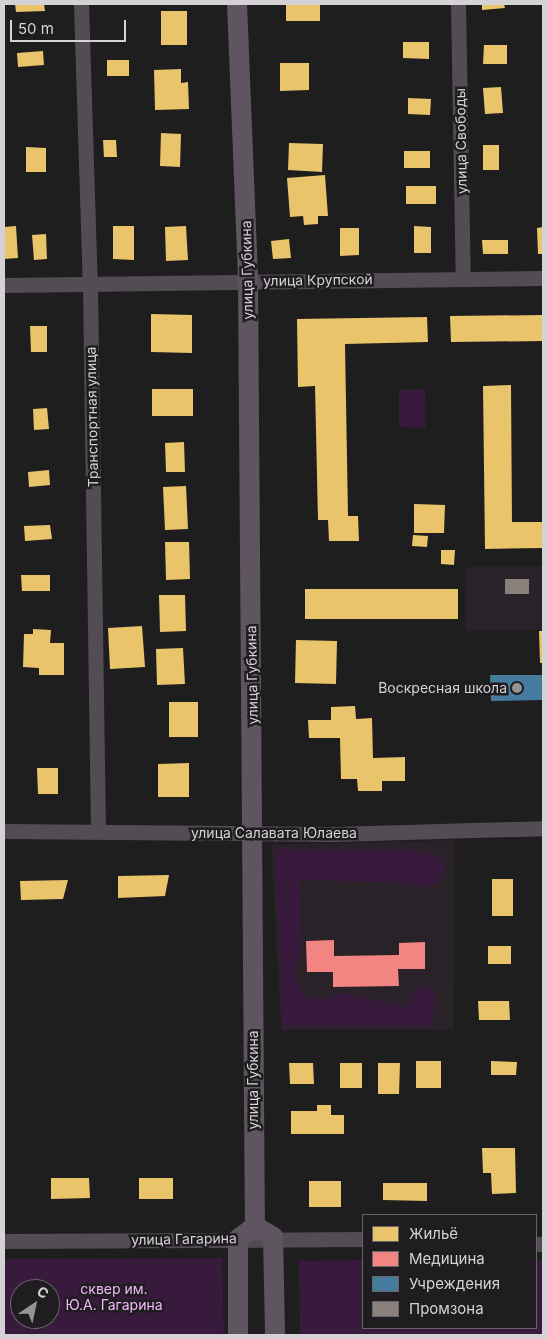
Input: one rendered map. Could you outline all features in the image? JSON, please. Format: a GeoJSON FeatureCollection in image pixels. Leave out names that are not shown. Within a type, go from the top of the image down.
{"type":"FeatureCollection","features":[{"type":"Feature","properties":{"kind":"main road","name":"улица Губкина"},"geometry":{"type":"LineString","coordinates":[[238,4],[248,281],[255,833],[255,1226]]}},
{"type":"Feature","properties":{"kind":"main road"},"geometry":{"type":"LineString","coordinates":[[238,1335],[238,1238],[255,1226],[273,1237],[275,1335]]}},
{"type":"Feature","properties":{"kind":"street","name":"Транспортная улица"},"geometry":{"type":"LineString","coordinates":[[81,4],[90,286],[98,831]]}},
{"type":"Feature","properties":{"kind":"street","name":"улица Свободы"},"geometry":{"type":"LineString","coordinates":[[458,4],[464,279]]}},
{"type":"Feature","properties":{"kind":"street","name":"улица Крупской"},"geometry":{"type":"LineString","coordinates":[[4,285],[90,286],[248,281],[543,278]]}},
{"type":"Feature","properties":{"kind":"street","name":"улица Салавата Юлаева"},"geometry":{"type":"LineString","coordinates":[[4,830],[255,833],[543,828]]}},
{"type":"Feature","properties":{"kind":"street","name":"улица Гагарина"},"geometry":{"type":"LineString","coordinates":[[4,1241],[273,1237],[362,1239]]}},
{"type":"Feature","properties":{"kind":"shaded area"},"geometry":{"type":"Polygon","coordinates":[[[543,566],[543,629],[466,631],[466,567],[543,566]]]}},
{"type":"Feature","properties":{"kind":"shaded area"},"geometry":{"type":"Polygon","coordinates":[[[455,840],[453,1030],[281,1030],[271,845],[455,840]]]}},
{"type":"Feature","properties":{"kind":"green space"},"geometry":{"type":"Polygon","coordinates":[[[399,390],[425,390],[426,428],[399,427],[399,390]]]}},
{"type":"Feature","properties":{"kind":"green space"},"geometry":{"type":"Polygon","coordinates":[[[275,849],[402,849],[437,855],[446,868],[440,880],[427,888],[390,882],[299,880],[302,945],[294,976],[305,996],[322,999],[344,993],[406,1007],[411,993],[424,984],[435,991],[433,1026],[283,1026],[275,849]]]}},
{"type":"Feature","properties":{"kind":"green space","name":"сквер им. Ю.А. Гагарина"},"geometry":{"type":"Polygon","coordinates":[[[222,1258],[224,1335],[4,1335],[4,1259],[222,1258]]]}},
{"type":"Feature","properties":{"kind":"green space"},"geometry":{"type":"Polygon","coordinates":[[[362,1260],[362,1329],[537,1329],[537,1260],[543,1260],[543,1335],[300,1335],[299,1261],[362,1260]]]}},
{"type":"Feature","properties":{"kind":"building: Жильё"},"geometry":{"type":"Polygon","coordinates":[[[15,4],[44,4],[45,11],[16,12],[15,4]]]}},
{"type":"Feature","properties":{"kind":"building: Жильё"},"geometry":{"type":"Polygon","coordinates":[[[286,4],[320,4],[320,21],[286,21],[286,4]]]}},
{"type":"Feature","properties":{"kind":"building: Жильё"},"geometry":{"type":"Polygon","coordinates":[[[482,4],[504,4],[505,8],[482,10],[482,4]]]}},
{"type":"Feature","properties":{"kind":"building: Жильё"},"geometry":{"type":"Polygon","coordinates":[[[161,11],[187,11],[187,45],[161,45],[161,11]]]}},
{"type":"Feature","properties":{"kind":"building: Жильё"},"geometry":{"type":"Polygon","coordinates":[[[403,42],[429,42],[429,59],[403,58],[403,42]]]}},
{"type":"Feature","properties":{"kind":"building: Жильё"},"geometry":{"type":"Polygon","coordinates":[[[484,45],[507,45],[507,64],[483,64],[484,45]]]}},
{"type":"Feature","properties":{"kind":"building: Жильё"},"geometry":{"type":"Polygon","coordinates":[[[43,51],[44,65],[18,67],[17,53],[43,51]]]}},
{"type":"Feature","properties":{"kind":"building: Жильё"},"geometry":{"type":"Polygon","coordinates":[[[107,60],[129,60],[129,76],[107,76],[107,60]]]}},
{"type":"Feature","properties":{"kind":"building: Жильё"},"geometry":{"type":"Polygon","coordinates":[[[280,63],[309,63],[309,90],[280,91],[280,63]]]}},
{"type":"Feature","properties":{"kind":"building: Жильё"},"geometry":{"type":"Polygon","coordinates":[[[181,69],[181,83],[188,82],[189,109],[155,110],[154,70],[181,69]]]}},
{"type":"Feature","properties":{"kind":"building: Жильё"},"geometry":{"type":"Polygon","coordinates":[[[501,87],[503,113],[485,114],[483,88],[501,87]]]}},
{"type":"Feature","properties":{"kind":"building: Жильё"},"geometry":{"type":"Polygon","coordinates":[[[408,98],[431,99],[430,115],[408,114],[408,98]]]}},
{"type":"Feature","properties":{"kind":"building: Жильё"},"geometry":{"type":"Polygon","coordinates":[[[161,133],[181,134],[180,167],[160,166],[161,133]]]}},
{"type":"Feature","properties":{"kind":"building: Жильё"},"geometry":{"type":"Polygon","coordinates":[[[103,140],[116,140],[117,157],[104,157],[103,140]]]}},
{"type":"Feature","properties":{"kind":"building: Жильё"},"geometry":{"type":"Polygon","coordinates":[[[289,143],[323,144],[322,172],[288,170],[289,143]]]}},
{"type":"Feature","properties":{"kind":"building: Жильё"},"geometry":{"type":"Polygon","coordinates":[[[483,145],[499,145],[499,170],[483,170],[483,145]]]}},
{"type":"Feature","properties":{"kind":"building: Жильё"},"geometry":{"type":"Polygon","coordinates":[[[26,147],[46,148],[46,172],[26,172],[26,147]]]}},
{"type":"Feature","properties":{"kind":"building: Жильё"},"geometry":{"type":"Polygon","coordinates":[[[404,151],[430,151],[430,168],[404,168],[404,151]]]}},
{"type":"Feature","properties":{"kind":"building: Жильё"},"geometry":{"type":"Polygon","coordinates":[[[325,175],[328,216],[318,216],[318,224],[304,225],[303,216],[290,217],[287,178],[325,175]]]}},
{"type":"Feature","properties":{"kind":"building: Жильё"},"geometry":{"type":"Polygon","coordinates":[[[406,186],[436,186],[436,204],[406,204],[406,186]]]}},
{"type":"Feature","properties":{"kind":"building: Жильё"},"geometry":{"type":"Polygon","coordinates":[[[16,226],[18,258],[4,259],[4,227],[16,226]]]}},
{"type":"Feature","properties":{"kind":"building: Жильё"},"geometry":{"type":"Polygon","coordinates":[[[113,226],[134,226],[134,260],[113,259],[113,226]]]}},
{"type":"Feature","properties":{"kind":"building: Жильё"},"geometry":{"type":"Polygon","coordinates":[[[186,226],[188,260],[166,261],[165,227],[186,226]]]}},
{"type":"Feature","properties":{"kind":"building: Жильё"},"geometry":{"type":"Polygon","coordinates":[[[414,226],[431,227],[431,253],[414,253],[414,226]]]}},
{"type":"Feature","properties":{"kind":"building: Жильё"},"geometry":{"type":"Polygon","coordinates":[[[543,227],[543,254],[538,254],[537,228],[543,227]]]}},
{"type":"Feature","properties":{"kind":"building: Жильё"},"geometry":{"type":"Polygon","coordinates":[[[340,228],[359,228],[359,255],[340,256],[340,228]]]}},
{"type":"Feature","properties":{"kind":"building: Жильё"},"geometry":{"type":"Polygon","coordinates":[[[46,234],[47,259],[34,260],[32,235],[46,234]]]}},
{"type":"Feature","properties":{"kind":"building: Жильё"},"geometry":{"type":"Polygon","coordinates":[[[289,239],[291,258],[273,259],[271,241],[289,239]]]}},
{"type":"Feature","properties":{"kind":"building: Жильё"},"geometry":{"type":"Polygon","coordinates":[[[482,240],[508,240],[508,254],[483,254],[482,240]]]}},
{"type":"Feature","properties":{"kind":"building: Жильё"},"geometry":{"type":"Polygon","coordinates":[[[151,314],[192,315],[192,353],[151,352],[151,314]]]}},
{"type":"Feature","properties":{"kind":"building: Жильё"},"geometry":{"type":"Polygon","coordinates":[[[543,315],[543,341],[451,342],[450,316],[543,315]]]}},
{"type":"Feature","properties":{"kind":"building: Жильё"},"geometry":{"type":"Polygon","coordinates":[[[427,317],[428,342],[345,344],[348,516],[358,516],[359,541],[329,541],[328,520],[318,520],[315,386],[298,387],[297,319],[427,317]]]}},
{"type":"Feature","properties":{"kind":"building: Жильё"},"geometry":{"type":"Polygon","coordinates":[[[30,326],[47,326],[47,352],[31,352],[30,326]]]}},
{"type":"Feature","properties":{"kind":"building: Жильё"},"geometry":{"type":"Polygon","coordinates":[[[511,385],[512,522],[543,522],[543,548],[485,549],[483,386],[511,385]]]}},
{"type":"Feature","properties":{"kind":"building: Жильё"},"geometry":{"type":"Polygon","coordinates":[[[152,389],[193,389],[193,416],[152,416],[152,389]]]}},
{"type":"Feature","properties":{"kind":"building: Жильё"},"geometry":{"type":"Polygon","coordinates":[[[47,408],[49,429],[34,430],[33,409],[47,408]]]}},
{"type":"Feature","properties":{"kind":"building: Жильё"},"geometry":{"type":"Polygon","coordinates":[[[184,442],[185,472],[166,472],[165,443],[184,442]]]}},
{"type":"Feature","properties":{"kind":"building: Жильё"},"geometry":{"type":"Polygon","coordinates":[[[49,470],[50,485],[29,487],[28,472],[49,470]]]}},
{"type":"Feature","properties":{"kind":"building: Жильё"},"geometry":{"type":"Polygon","coordinates":[[[186,486],[188,529],[165,530],[163,487],[186,486]]]}},
{"type":"Feature","properties":{"kind":"building: Жильё"},"geometry":{"type":"Polygon","coordinates":[[[414,504],[445,505],[444,533],[414,533],[414,504]]]}},
{"type":"Feature","properties":{"kind":"building: Жильё"},"geometry":{"type":"Polygon","coordinates":[[[50,525],[52,539],[25,541],[24,526],[50,525]]]}},
{"type":"Feature","properties":{"kind":"building: Жильё"},"geometry":{"type":"Polygon","coordinates":[[[413,535],[428,536],[427,547],[412,546],[413,535]]]}},
{"type":"Feature","properties":{"kind":"building: Жильё"},"geometry":{"type":"Polygon","coordinates":[[[165,542],[189,542],[190,579],[166,580],[165,542]]]}},
{"type":"Feature","properties":{"kind":"building: Жильё"},"geometry":{"type":"Polygon","coordinates":[[[441,550],[455,550],[454,565],[441,564],[441,550]]]}},
{"type":"Feature","properties":{"kind":"building: Жильё"},"geometry":{"type":"Polygon","coordinates":[[[21,575],[50,575],[50,591],[22,591],[21,575]]]}},
{"type":"Feature","properties":{"kind":"building: Жильё"},"geometry":{"type":"Polygon","coordinates":[[[305,589],[458,589],[458,619],[305,619],[305,589]]]}},
{"type":"Feature","properties":{"kind":"building: Жильё"},"geometry":{"type":"Polygon","coordinates":[[[159,595],[185,595],[186,631],[160,632],[159,595]]]}},
{"type":"Feature","properties":{"kind":"building: Жильё"},"geometry":{"type":"Polygon","coordinates":[[[142,626],[145,667],[110,669],[108,628],[142,626]]]}},
{"type":"Feature","properties":{"kind":"building: Жильё"},"geometry":{"type":"Polygon","coordinates":[[[33,629],[51,630],[50,643],[64,643],[64,675],[39,675],[39,668],[23,667],[24,634],[33,634],[33,629]]]}},
{"type":"Feature","properties":{"kind":"building: Жильё"},"geometry":{"type":"Polygon","coordinates":[[[539,631],[543,631],[543,663],[540,663],[539,631]]]}},
{"type":"Feature","properties":{"kind":"building: Жильё"},"geometry":{"type":"Polygon","coordinates":[[[296,640],[337,641],[336,684],[295,683],[296,640]]]}},
{"type":"Feature","properties":{"kind":"building: Жильё"},"geometry":{"type":"Polygon","coordinates":[[[183,648],[185,684],[157,685],[156,649],[183,648]]]}},
{"type":"Feature","properties":{"kind":"building: Жильё"},"geometry":{"type":"Polygon","coordinates":[[[169,702],[198,702],[198,737],[169,737],[169,702]]]}},
{"type":"Feature","properties":{"kind":"building: Жильё"},"geometry":{"type":"Polygon","coordinates":[[[355,706],[356,719],[372,718],[373,758],[405,757],[405,781],[382,781],[382,791],[358,791],[357,779],[341,779],[340,738],[309,738],[308,720],[331,720],[331,707],[355,706]]]}},
{"type":"Feature","properties":{"kind":"building: Жильё"},"geometry":{"type":"Polygon","coordinates":[[[189,763],[189,797],[158,797],[158,764],[189,763]]]}},
{"type":"Feature","properties":{"kind":"building: Жильё"},"geometry":{"type":"Polygon","coordinates":[[[37,768],[58,768],[58,794],[38,794],[37,768]]]}},
{"type":"Feature","properties":{"kind":"building: Жильё"},"geometry":{"type":"Polygon","coordinates":[[[169,875],[165,896],[118,898],[118,876],[169,875]]]}},
{"type":"Feature","properties":{"kind":"building: Жильё"},"geometry":{"type":"Polygon","coordinates":[[[492,879],[513,879],[513,916],[492,916],[492,879]]]}},
{"type":"Feature","properties":{"kind":"building: Жильё"},"geometry":{"type":"Polygon","coordinates":[[[68,880],[63,899],[21,900],[20,881],[68,880]]]}},
{"type":"Feature","properties":{"kind":"building: Жильё"},"geometry":{"type":"Polygon","coordinates":[[[488,946],[511,946],[511,964],[488,964],[488,946]]]}},
{"type":"Feature","properties":{"kind":"building: Жильё"},"geometry":{"type":"Polygon","coordinates":[[[478,1001],[509,1001],[510,1020],[479,1020],[478,1001]]]}},
{"type":"Feature","properties":{"kind":"building: Жильё"},"geometry":{"type":"Polygon","coordinates":[[[416,1061],[441,1061],[441,1088],[416,1088],[416,1061]]]}},
{"type":"Feature","properties":{"kind":"building: Жильё"},"geometry":{"type":"Polygon","coordinates":[[[491,1061],[517,1062],[516,1075],[491,1075],[491,1061]]]}},
{"type":"Feature","properties":{"kind":"building: Жильё"},"geometry":{"type":"Polygon","coordinates":[[[289,1063],[313,1063],[314,1084],[290,1084],[289,1063]]]}},
{"type":"Feature","properties":{"kind":"building: Жильё"},"geometry":{"type":"Polygon","coordinates":[[[340,1063],[362,1063],[362,1088],[340,1088],[340,1063]]]}},
{"type":"Feature","properties":{"kind":"building: Жильё"},"geometry":{"type":"Polygon","coordinates":[[[378,1063],[400,1063],[399,1094],[378,1094],[378,1063]]]}},
{"type":"Feature","properties":{"kind":"building: Жильё"},"geometry":{"type":"Polygon","coordinates":[[[317,1105],[331,1105],[331,1115],[344,1115],[344,1134],[291,1134],[291,1111],[317,1111],[317,1105]]]}},
{"type":"Feature","properties":{"kind":"building: Жильё"},"geometry":{"type":"Polygon","coordinates":[[[482,1148],[515,1148],[516,1193],[492,1194],[491,1173],[483,1173],[482,1148]]]}},
{"type":"Feature","properties":{"kind":"building: Жильё"},"geometry":{"type":"Polygon","coordinates":[[[51,1178],[89,1178],[90,1198],[51,1199],[51,1178]]]}},
{"type":"Feature","properties":{"kind":"building: Жильё"},"geometry":{"type":"Polygon","coordinates":[[[139,1178],[173,1178],[173,1199],[139,1199],[139,1178]]]}},
{"type":"Feature","properties":{"kind":"building: Жильё"},"geometry":{"type":"Polygon","coordinates":[[[309,1181],[341,1181],[341,1207],[309,1207],[309,1181]]]}},
{"type":"Feature","properties":{"kind":"building: Жильё"},"geometry":{"type":"Polygon","coordinates":[[[383,1183],[427,1183],[427,1201],[383,1200],[383,1183]]]}},
{"type":"Feature","properties":{"kind":"building: Медицина"},"geometry":{"type":"Polygon","coordinates":[[[334,940],[334,956],[399,955],[399,943],[425,942],[425,969],[398,969],[399,986],[333,987],[333,972],[307,972],[306,941],[334,940]]]}},
{"type":"Feature","properties":{"kind":"building: Учреждения","name":"Воскресная школа"},"geometry":{"type":"Polygon","coordinates":[[[490,675],[543,675],[543,700],[491,701],[490,675]]]}},
{"type":"Feature","properties":{"kind":"building: Промзона"},"geometry":{"type":"Polygon","coordinates":[[[505,579],[529,579],[529,594],[505,594],[505,579]]]}},
{"type":"Feature","properties":{"kind":"place","name":"Воскресная школа"},"geometry":{"type":"Point","coordinates":[517,688]}}]}
